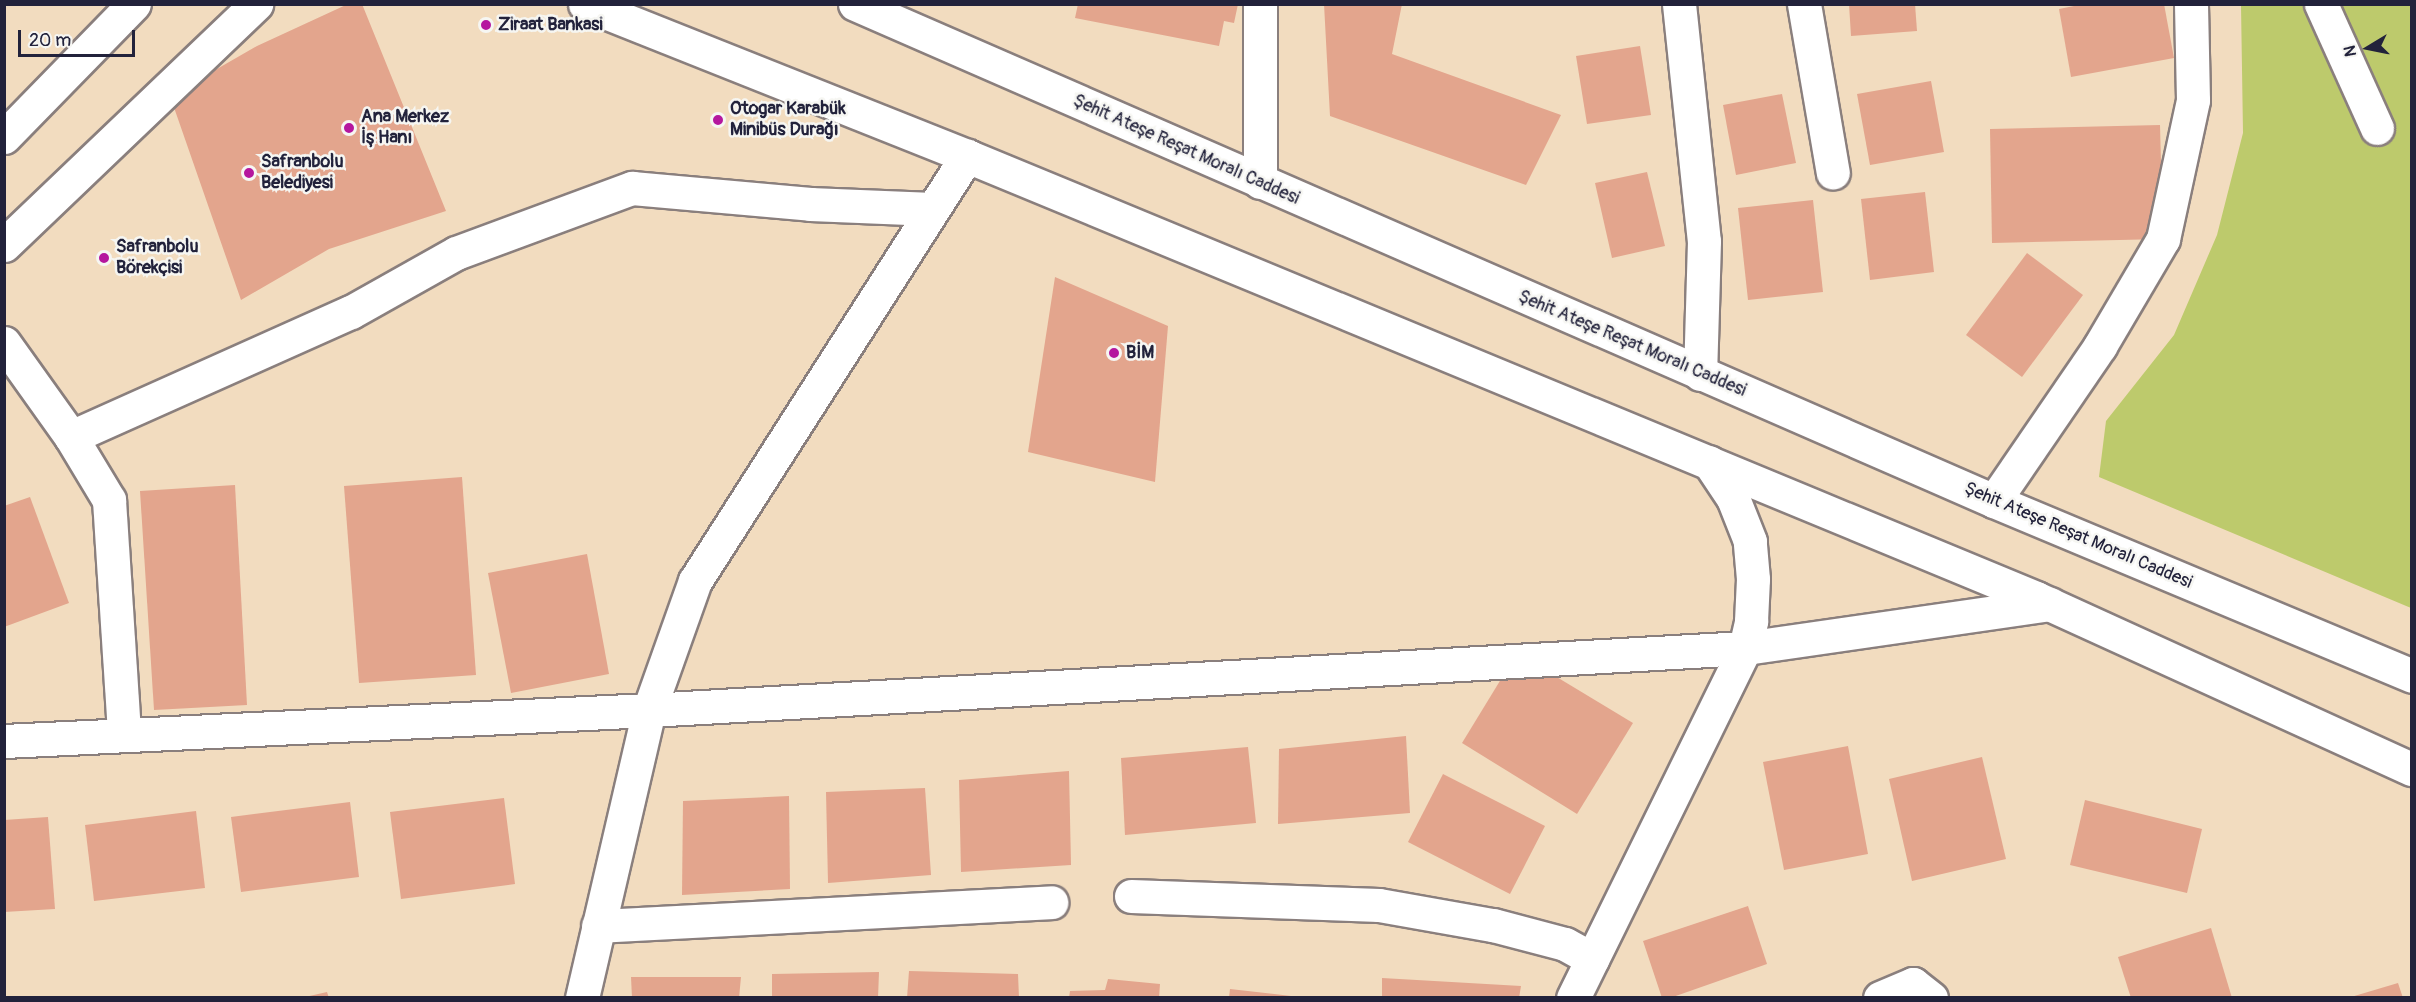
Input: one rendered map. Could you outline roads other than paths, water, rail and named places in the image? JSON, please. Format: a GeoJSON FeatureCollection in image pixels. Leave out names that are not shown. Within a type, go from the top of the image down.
{"type":"FeatureCollection","features":[{"type":"Feature","properties":{"kind":"street"},"geometry":{"type":"LineString","coordinates":[[4,137],[134,4]]}},
{"type":"Feature","properties":{"kind":"street"},"geometry":{"type":"LineString","coordinates":[[4,245],[256,4]]}},
{"type":"Feature","properties":{"kind":"street"},"geometry":{"type":"LineString","coordinates":[[585,4],[967,156],[2050,604],[2412,769]]}},
{"type":"Feature","properties":{"kind":"street","name":"Şehit Ateşe Reşat Moralı Caddesi"},"geometry":{"type":"LineString","coordinates":[[855,4],[1994,501],[2412,676]]}},
{"type":"Feature","properties":{"kind":"street"},"geometry":{"type":"LineString","coordinates":[[1260,4],[1260,182]]}},
{"type":"Feature","properties":{"kind":"street"},"geometry":{"type":"LineString","coordinates":[[1679,4],[1704,242],[1700,374]]}},
{"type":"Feature","properties":{"kind":"street"},"geometry":{"type":"LineString","coordinates":[[1804,4],[1833,173]]}},
{"type":"Feature","properties":{"kind":"street"},"geometry":{"type":"LineString","coordinates":[[1994,501],[2100,346],[2163,239],[2193,100],[2191,4]]}},
{"type":"Feature","properties":{"kind":"street"},"geometry":{"type":"LineString","coordinates":[[2321,4],[2377,128]]}},
{"type":"Feature","properties":{"kind":"street"},"geometry":{"type":"LineString","coordinates":[[582,998],[649,710],[695,581],[967,156]]}},
{"type":"Feature","properties":{"kind":"street"},"geometry":{"type":"LineString","coordinates":[[71,437],[351,312],[456,253],[632,188],[810,204],[933,209]]}},
{"type":"Feature","properties":{"kind":"street"},"geometry":{"type":"LineString","coordinates":[[4,343],[71,437],[109,500],[124,734]]}},
{"type":"Feature","properties":{"kind":"street"},"geometry":{"type":"LineString","coordinates":[[1573,998],[1745,648],[1751,621],[1753,579],[1750,541],[1733,498],[1709,462]]}},
{"type":"Feature","properties":{"kind":"street"},"geometry":{"type":"LineString","coordinates":[[4,741],[649,710],[1745,648],[2050,604]]}},
{"type":"Feature","properties":{"kind":"street"},"geometry":{"type":"LineString","coordinates":[[1131,896],[1379,905],[1493,925],[1565,944],[1592,959]]}},
{"type":"Feature","properties":{"kind":"street"},"geometry":{"type":"LineString","coordinates":[[598,926],[1051,902]]}},
{"type":"Feature","properties":{"kind":"street"},"geometry":{"type":"LineString","coordinates":[[1880,998],[1913,984],[1931,998]]}},
{"type":"Feature","properties":{"kind":"place","name":"Ziraat Bankasi"},"geometry":{"type":"Point","coordinates":[486,25]}},
{"type":"Feature","properties":{"kind":"place","name":"Otogar Karabük Minibüs Durağı"},"geometry":{"type":"Point","coordinates":[718,120]}},
{"type":"Feature","properties":{"kind":"place","name":"Ana Merkez İş Hanı"},"geometry":{"type":"Point","coordinates":[349,128]}},
{"type":"Feature","properties":{"kind":"place","name":"Safranbolu Belediyesi"},"geometry":{"type":"Point","coordinates":[249,173]}},
{"type":"Feature","properties":{"kind":"place","name":"Safranbolu Börekçisi"},"geometry":{"type":"Point","coordinates":[104,258]}},
{"type":"Feature","properties":{"kind":"place","name":"BİM"},"geometry":{"type":"Point","coordinates":[1114,353]}}]}
